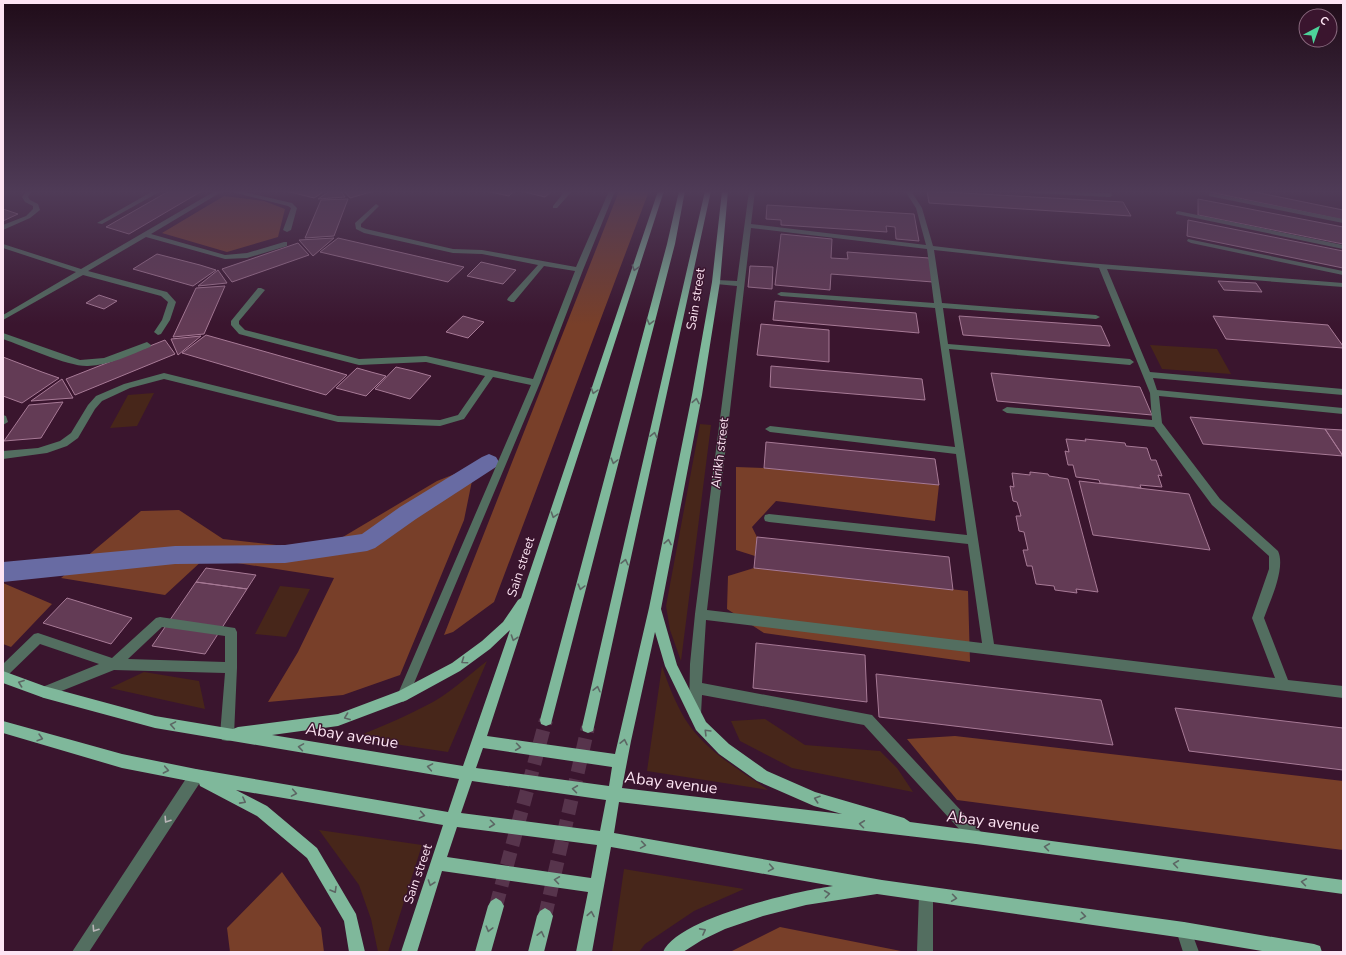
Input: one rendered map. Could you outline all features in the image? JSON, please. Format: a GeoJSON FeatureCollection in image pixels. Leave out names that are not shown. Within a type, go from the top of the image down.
{"type":"FeatureCollection","features":[{"type":"Feature","properties":{"kind":"main road","name":"Sain street"},"geometry":{"type":"LineString","coordinates":[[409,952],[646,236]]}},
{"type":"Feature","properties":{"kind":"main road"},"geometry":{"type":"LineString","coordinates":[[546,720],[672,236]]}},
{"type":"Feature","properties":{"kind":"main road","name":"Sain street"},"geometry":{"type":"LineString","coordinates":[[588,727],[698,236]]}},
{"type":"Feature","properties":{"kind":"main road","name":"Sain street"},"geometry":{"type":"LineString","coordinates":[[584,952],[613,794],[655,608],[695,403],[716,282],[721,236]]}},
{"type":"Feature","properties":{"kind":"main road"},"geometry":{"type":"LineString","coordinates":[[227,735],[338,720],[403,696],[456,667],[486,645],[506,626],[529,593]]}},
{"type":"Feature","properties":{"kind":"main road"},"geometry":{"type":"LineString","coordinates":[[655,608],[671,666],[702,726],[724,749],[762,776],[814,799],[935,833]]}},
{"type":"Feature","properties":{"kind":"main road","name":"Abay avenue"},"geometry":{"type":"LineString","coordinates":[[3,677],[44,692],[156,722],[468,774],[613,794],[976,837],[1343,887]]}},
{"type":"Feature","properties":{"kind":"main road"},"geometry":{"type":"LineString","coordinates":[[3,726],[122,761],[196,776],[427,816],[604,839],[882,887],[1184,930],[1314,952]]}},
{"type":"Feature","properties":{"kind":"main road"},"geometry":{"type":"LineString","coordinates":[[479,741],[620,761]]}},
{"type":"Feature","properties":{"kind":"main road"},"geometry":{"type":"LineString","coordinates":[[196,776],[262,811],[312,853],[351,919],[357,952]]}},
{"type":"Feature","properties":{"kind":"main road"},"geometry":{"type":"LineString","coordinates":[[438,863],[596,886]]}},
{"type":"Feature","properties":{"kind":"main road"},"geometry":{"type":"LineString","coordinates":[[676,949],[724,920],[821,894],[882,887]]}},
{"type":"Feature","properties":{"kind":"main road"},"geometry":{"type":"LineString","coordinates":[[483,952],[496,906]]}},
{"type":"Feature","properties":{"kind":"main road"},"geometry":{"type":"LineString","coordinates":[[536,952],[545,916]]}},
{"type":"Feature","properties":{"kind":"street"},"geometry":{"type":"LineString","coordinates":[[3,318],[144,236]]}},
{"type":"Feature","properties":{"kind":"street"},"geometry":{"type":"LineString","coordinates":[[147,236],[233,258],[254,254],[284,244]]}},
{"type":"Feature","properties":{"kind":"street"},"geometry":{"type":"LineString","coordinates":[[384,236],[453,251],[482,252],[579,270]]}},
{"type":"Feature","properties":{"kind":"street"},"geometry":{"type":"LineString","coordinates":[[403,696],[536,383],[593,236]]}},
{"type":"Feature","properties":{"kind":"street","name":"Airikh street"},"geometry":{"type":"LineString","coordinates":[[695,715],[696,664],[701,614],[747,236]]}},
{"type":"Feature","properties":{"kind":"street"},"geometry":{"type":"LineString","coordinates":[[831,236],[1102,266],[1343,286]]}},
{"type":"Feature","properties":{"kind":"street"},"geometry":{"type":"LineString","coordinates":[[927,236],[930,247],[945,346],[989,649]]}},
{"type":"Feature","properties":{"kind":"street"},"geometry":{"type":"LineString","coordinates":[[1286,236],[1343,247]]}},
{"type":"Feature","properties":{"kind":"street"},"geometry":{"type":"LineString","coordinates":[[1191,241],[1343,273]]}},
{"type":"Feature","properties":{"kind":"street"},"geometry":{"type":"LineString","coordinates":[[3,246],[82,272],[164,294],[172,302],[166,320],[158,332]]}},
{"type":"Feature","properties":{"kind":"street"},"geometry":{"type":"LineString","coordinates":[[511,300],[542,264]]}},
{"type":"Feature","properties":{"kind":"street"},"geometry":{"type":"LineString","coordinates":[[1102,266],[1154,393],[1156,424],[1216,502],[1274,554],[1275,569],[1258,618],[1284,685]]}},
{"type":"Feature","properties":{"kind":"street"},"geometry":{"type":"LineString","coordinates":[[716,282],[741,284]]}},
{"type":"Feature","properties":{"kind":"street"},"geometry":{"type":"LineString","coordinates":[[261,290],[235,321],[235,325],[242,332],[359,362],[426,359],[536,383]]}},
{"type":"Feature","properties":{"kind":"street"},"geometry":{"type":"LineString","coordinates":[[780,294],[1096,317]]}},
{"type":"Feature","properties":{"kind":"street"},"geometry":{"type":"LineString","coordinates":[[3,336],[79,363],[89,364],[101,362],[147,345]]}},
{"type":"Feature","properties":{"kind":"street"},"geometry":{"type":"LineString","coordinates":[[945,346],[1130,362]]}},
{"type":"Feature","properties":{"kind":"street"},"geometry":{"type":"LineString","coordinates":[[3,455],[58,446],[70,439],[79,430],[92,406],[99,399],[144,380],[164,376],[338,419],[440,423],[462,417],[491,374]]}},
{"type":"Feature","properties":{"kind":"street"},"geometry":{"type":"LineString","coordinates":[[1147,375],[1343,392]]}},
{"type":"Feature","properties":{"kind":"street"},"geometry":{"type":"LineString","coordinates":[[1154,393],[1343,411]]}},
{"type":"Feature","properties":{"kind":"street"},"geometry":{"type":"LineString","coordinates":[[1007,410],[1156,424]]}},
{"type":"Feature","properties":{"kind":"street"},"geometry":{"type":"LineString","coordinates":[[770,429],[960,451]]}},
{"type":"Feature","properties":{"kind":"street"},"geometry":{"type":"LineString","coordinates":[[770,518],[973,540]]}},
{"type":"Feature","properties":{"kind":"street"},"geometry":{"type":"LineString","coordinates":[[701,614],[1343,692]]}},
{"type":"Feature","properties":{"kind":"street"},"geometry":{"type":"LineString","coordinates":[[44,692],[114,664],[160,622],[232,632],[227,735]]}},
{"type":"Feature","properties":{"kind":"street"},"geometry":{"type":"LineString","coordinates":[[3,672],[38,638],[114,664],[231,668]]}},
{"type":"Feature","properties":{"kind":"street"},"geometry":{"type":"LineString","coordinates":[[696,688],[867,718],[976,837]]}},
{"type":"Feature","properties":{"kind":"street"},"geometry":{"type":"LineString","coordinates":[[80,952],[196,776]]}},
{"type":"Feature","properties":{"kind":"street"},"geometry":{"type":"LineString","coordinates":[[925,952],[926,894]]}},
{"type":"Feature","properties":{"kind":"street"},"geometry":{"type":"LineString","coordinates":[[1184,930],[1191,952]]}},
{"type":"Feature","properties":{"kind":"shaded area"},"geometry":{"type":"Polygon","coordinates":[[[171,236],[278,236],[278,237],[227,252],[171,236]]]}},
{"type":"Feature","properties":{"kind":"shaded area"},"geometry":{"type":"Polygon","coordinates":[[[601,236],[632,236],[494,602],[453,632],[444,635],[601,236]]]}},
{"type":"Feature","properties":{"kind":"shaded area"},"geometry":{"type":"Polygon","coordinates":[[[1150,345],[1217,349],[1231,374],[1162,369],[1150,345]]]}},
{"type":"Feature","properties":{"kind":"shaded area"},"geometry":{"type":"Polygon","coordinates":[[[154,393],[137,426],[110,428],[128,395],[154,393]]]}},
{"type":"Feature","properties":{"kind":"shaded area"},"geometry":{"type":"Polygon","coordinates":[[[700,424],[711,425],[681,661],[670,630],[666,606],[700,424]]]}},
{"type":"Feature","properties":{"kind":"shaded area"},"geometry":{"type":"Polygon","coordinates":[[[475,466],[464,520],[400,675],[343,695],[268,702],[298,652],[334,578],[205,558],[165,595],[61,578],[141,511],[179,510],[223,539],[321,550],[437,481],[475,466]]]}},
{"type":"Feature","properties":{"kind":"shaded area"},"geometry":{"type":"Polygon","coordinates":[[[736,467],[764,468],[939,485],[935,521],[776,501],[752,527],[757,537],[755,556],[736,550],[736,467]]]}},
{"type":"Feature","properties":{"kind":"shaded area"},"geometry":{"type":"Polygon","coordinates":[[[754,568],[968,591],[970,662],[764,633],[727,609],[728,576],[754,568]]]}},
{"type":"Feature","properties":{"kind":"shaded area"},"geometry":{"type":"Polygon","coordinates":[[[3,583],[52,604],[11,647],[3,644],[3,583]]]}},
{"type":"Feature","properties":{"kind":"shaded area"},"geometry":{"type":"Polygon","coordinates":[[[280,586],[310,589],[286,637],[255,634],[280,586]]]}},
{"type":"Feature","properties":{"kind":"shaded area"},"geometry":{"type":"Polygon","coordinates":[[[487,661],[448,752],[354,738],[403,717],[440,698],[487,661]]]}},
{"type":"Feature","properties":{"kind":"shaded area"},"geometry":{"type":"Polygon","coordinates":[[[662,666],[678,706],[693,730],[723,759],[768,790],[647,771],[662,666]]]}},
{"type":"Feature","properties":{"kind":"shaded area"},"geometry":{"type":"Polygon","coordinates":[[[144,672],[199,681],[205,709],[110,688],[144,672]]]}},
{"type":"Feature","properties":{"kind":"shaded area"},"geometry":{"type":"Polygon","coordinates":[[[765,719],[805,745],[880,751],[897,768],[913,792],[792,768],[740,741],[731,721],[765,719]]]}},
{"type":"Feature","properties":{"kind":"shaded area"},"geometry":{"type":"Polygon","coordinates":[[[955,736],[1343,781],[1343,850],[957,800],[907,739],[955,736]]]}},
{"type":"Feature","properties":{"kind":"shaded area"},"geometry":{"type":"Polygon","coordinates":[[[319,830],[422,845],[388,952],[378,952],[371,919],[359,885],[319,830]]]}},
{"type":"Feature","properties":{"kind":"shaded area"},"geometry":{"type":"Polygon","coordinates":[[[624,869],[744,889],[694,911],[645,944],[639,952],[612,952],[624,869]]]}},
{"type":"Feature","properties":{"kind":"shaded area"},"geometry":{"type":"Polygon","coordinates":[[[282,872],[321,928],[324,952],[230,952],[227,928],[282,872]]]}},
{"type":"Feature","properties":{"kind":"shaded area"},"geometry":{"type":"Polygon","coordinates":[[[780,927],[906,952],[730,952],[780,927]]]}},
{"type":"Feature","properties":{"kind":"building"},"geometry":{"type":"Polygon","coordinates":[[[306,236],[334,236],[334,236],[305,238],[306,236]]]}},
{"type":"Feature","properties":{"kind":"building"},"geometry":{"type":"Polygon","coordinates":[[[781,236],[832,239],[831,258],[848,259],[847,252],[929,258],[933,282],[831,274],[830,290],[775,285],[781,236]]]}},
{"type":"Feature","properties":{"kind":"building"},"geometry":{"type":"Polygon","coordinates":[[[896,236],[918,236],[919,241],[896,239],[896,236]]]}},
{"type":"Feature","properties":{"kind":"building"},"geometry":{"type":"Polygon","coordinates":[[[1187,236],[1266,236],[1343,251],[1343,268],[1187,236]]]}},
{"type":"Feature","properties":{"kind":"building"},"geometry":{"type":"Polygon","coordinates":[[[1301,236],[1343,236],[1343,244],[1301,236]]]}},
{"type":"Feature","properties":{"kind":"building"},"geometry":{"type":"Polygon","coordinates":[[[334,238],[313,256],[299,240],[334,238]]]}},
{"type":"Feature","properties":{"kind":"building"},"geometry":{"type":"Polygon","coordinates":[[[338,238],[464,267],[448,282],[320,252],[338,238]]]}},
{"type":"Feature","properties":{"kind":"building"},"geometry":{"type":"Polygon","coordinates":[[[298,243],[309,255],[232,282],[222,269],[298,243]]]}},
{"type":"Feature","properties":{"kind":"building"},"geometry":{"type":"Polygon","coordinates":[[[157,254],[216,270],[193,286],[133,269],[157,254]]]}},
{"type":"Feature","properties":{"kind":"building"},"geometry":{"type":"Polygon","coordinates":[[[481,262],[516,270],[503,284],[467,276],[481,262]]]}},
{"type":"Feature","properties":{"kind":"building"},"geometry":{"type":"Polygon","coordinates":[[[750,266],[773,267],[772,289],[748,287],[750,266]]]}},
{"type":"Feature","properties":{"kind":"building"},"geometry":{"type":"Polygon","coordinates":[[[218,270],[227,283],[198,286],[218,270]]]}},
{"type":"Feature","properties":{"kind":"building"},"geometry":{"type":"Polygon","coordinates":[[[1218,281],[1256,283],[1262,292],[1224,290],[1218,281]]]}},
{"type":"Feature","properties":{"kind":"building"},"geometry":{"type":"Polygon","coordinates":[[[225,286],[204,334],[173,337],[196,288],[225,286]]]}},
{"type":"Feature","properties":{"kind":"building"},"geometry":{"type":"Polygon","coordinates":[[[99,295],[117,301],[104,309],[86,303],[99,295]]]}},
{"type":"Feature","properties":{"kind":"building"},"geometry":{"type":"Polygon","coordinates":[[[775,301],[916,313],[919,333],[773,320],[775,301]]]}},
{"type":"Feature","properties":{"kind":"building"},"geometry":{"type":"Polygon","coordinates":[[[463,316],[484,322],[468,338],[446,332],[463,316]]]}},
{"type":"Feature","properties":{"kind":"building"},"geometry":{"type":"Polygon","coordinates":[[[959,316],[1101,326],[1110,346],[963,335],[959,316]]]}},
{"type":"Feature","properties":{"kind":"building"},"geometry":{"type":"Polygon","coordinates":[[[1213,316],[1328,325],[1343,348],[1226,339],[1213,316]]]}},
{"type":"Feature","properties":{"kind":"building"},"geometry":{"type":"Polygon","coordinates":[[[761,324],[829,330],[829,362],[757,355],[761,324]]]}},
{"type":"Feature","properties":{"kind":"building"},"geometry":{"type":"Polygon","coordinates":[[[206,335],[347,375],[326,395],[182,353],[206,335]]]}},
{"type":"Feature","properties":{"kind":"building"},"geometry":{"type":"Polygon","coordinates":[[[201,336],[178,355],[171,339],[201,336]]]}},
{"type":"Feature","properties":{"kind":"building"},"geometry":{"type":"Polygon","coordinates":[[[165,340],[175,354],[75,395],[66,379],[165,340]]]}},
{"type":"Feature","properties":{"kind":"building"},"geometry":{"type":"Polygon","coordinates":[[[3,357],[59,378],[22,403],[3,396],[3,357]]]}},
{"type":"Feature","properties":{"kind":"building"},"geometry":{"type":"Polygon","coordinates":[[[771,366],[922,379],[925,400],[770,387],[771,366]]]}},
{"type":"Feature","properties":{"kind":"building"},"geometry":{"type":"Polygon","coordinates":[[[396,367],[431,376],[410,399],[375,389],[396,367]]]}},
{"type":"Feature","properties":{"kind":"building"},"geometry":{"type":"Polygon","coordinates":[[[357,368],[386,376],[366,396],[336,388],[357,368]]]}},
{"type":"Feature","properties":{"kind":"building"},"geometry":{"type":"Polygon","coordinates":[[[991,373],[1140,387],[1152,415],[997,401],[991,373]]]}},
{"type":"Feature","properties":{"kind":"building"},"geometry":{"type":"Polygon","coordinates":[[[62,379],[73,398],[31,401],[62,379]]]}},
{"type":"Feature","properties":{"kind":"building"},"geometry":{"type":"Polygon","coordinates":[[[63,402],[41,438],[4,441],[29,405],[63,402]]]}},
{"type":"Feature","properties":{"kind":"building"},"geometry":{"type":"Polygon","coordinates":[[[1190,417],[1325,429],[1343,456],[1203,444],[1190,417]]]}},
{"type":"Feature","properties":{"kind":"building"},"geometry":{"type":"Polygon","coordinates":[[[1325,429],[1343,430],[1343,456],[1325,429]]]}},
{"type":"Feature","properties":{"kind":"building"},"geometry":{"type":"Polygon","coordinates":[[[1066,439],[1086,441],[1085,439],[1125,443],[1126,446],[1147,448],[1151,460],[1156,460],[1162,476],[1158,475],[1162,487],[1140,485],[1141,488],[1100,483],[1099,480],[1076,477],[1073,465],[1068,465],[1065,451],[1069,452],[1066,439]]]}},
{"type":"Feature","properties":{"kind":"building"},"geometry":{"type":"Polygon","coordinates":[[[766,442],[935,459],[939,485],[764,468],[766,442]]]}},
{"type":"Feature","properties":{"kind":"building"},"geometry":{"type":"Polygon","coordinates":[[[1030,472],[1048,474],[1049,476],[1068,479],[1098,592],[1076,589],[1077,593],[1055,590],[1054,586],[1036,584],[1032,566],[1027,566],[1023,550],[1028,550],[1024,532],[1019,531],[1016,516],[1021,516],[1017,502],[1013,501],[1010,486],[1014,487],[1012,473],[1030,475],[1030,472]]]}},
{"type":"Feature","properties":{"kind":"building"},"geometry":{"type":"Polygon","coordinates":[[[1079,481],[1189,494],[1210,550],[1093,535],[1079,481]]]}},
{"type":"Feature","properties":{"kind":"building"},"geometry":{"type":"Polygon","coordinates":[[[757,537],[949,557],[953,590],[754,568],[757,537]]]}},
{"type":"Feature","properties":{"kind":"building"},"geometry":{"type":"Polygon","coordinates":[[[206,568],[256,575],[247,589],[196,582],[206,568]]]}},
{"type":"Feature","properties":{"kind":"building"},"geometry":{"type":"Polygon","coordinates":[[[196,582],[247,589],[205,654],[152,646],[196,582]]]}},
{"type":"Feature","properties":{"kind":"building"},"geometry":{"type":"Polygon","coordinates":[[[67,598],[132,618],[111,644],[43,623],[67,598]]]}},
{"type":"Feature","properties":{"kind":"building"},"geometry":{"type":"Polygon","coordinates":[[[756,643],[865,655],[867,702],[753,688],[756,643]]]}},
{"type":"Feature","properties":{"kind":"building"},"geometry":{"type":"Polygon","coordinates":[[[876,674],[1101,700],[1113,745],[879,717],[876,674]]]}},
{"type":"Feature","properties":{"kind":"building"},"geometry":{"type":"Polygon","coordinates":[[[1175,708],[1343,728],[1343,770],[1189,751],[1175,708]]]}},
{"type":"Feature","properties":{"kind":"waterway"},"geometry":{"type":"LineString","coordinates":[[3,572],[175,555],[285,554],[367,542],[408,513],[489,462]]}},
{"type":"Feature","properties":{"kind":"tunnel"},"geometry":{"type":"LineString","coordinates":[[496,906],[546,720]]}},
{"type":"Feature","properties":{"kind":"tunnel"},"geometry":{"type":"LineString","coordinates":[[545,916],[588,727]]}}]}
